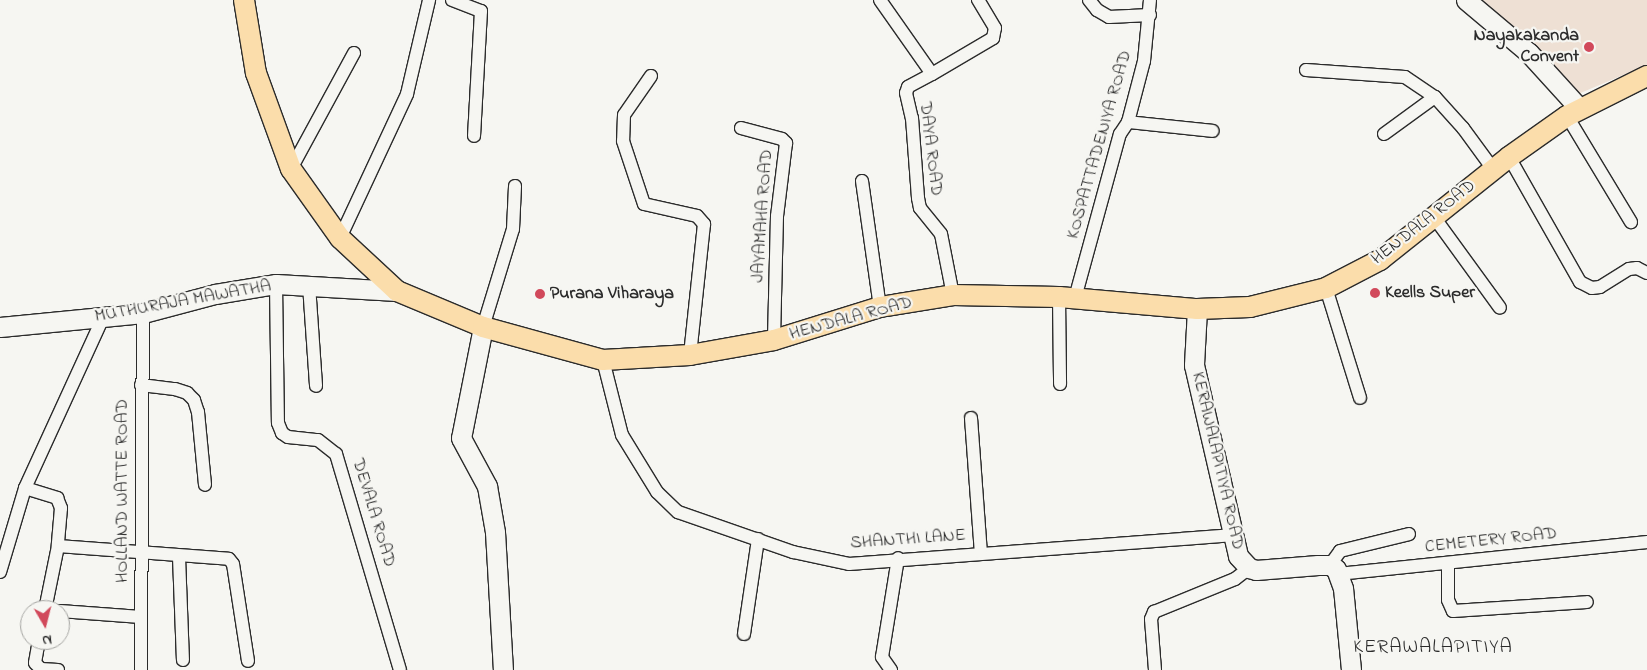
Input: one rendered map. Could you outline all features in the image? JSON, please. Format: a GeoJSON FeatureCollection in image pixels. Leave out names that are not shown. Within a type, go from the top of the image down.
{"type":"FeatureCollection","features":[{"type":"Feature","properties":{"kind":"main road","name":"HENDALA ROAD"},"geometry":{"type":"LineString","coordinates":[[244,0],[256,73],[292,169],[340,238],[397,291],[483,327],[603,360],[690,355],[774,340],[880,307],[953,295],[1067,298],[1196,309],[1250,308],[1326,288],[1380,260],[1501,163],[1573,112],[1647,76]]}},
{"type":"Feature","properties":{"kind":"street"},"geometry":{"type":"LineString","coordinates":[[340,238],[407,94],[429,0]]}},
{"type":"Feature","properties":{"kind":"street"},"geometry":{"type":"LineString","coordinates":[[452,0],[481,11],[474,136]]}},
{"type":"Feature","properties":{"kind":"street"},"geometry":{"type":"LineString","coordinates":[[880,0],[932,74]]}},
{"type":"Feature","properties":{"kind":"street","name":"DAYA ROAD"},"geometry":{"type":"LineString","coordinates":[[953,295],[941,234],[920,208],[912,118],[906,94],[908,87],[993,38],[995,28],[978,0]]}},
{"type":"Feature","properties":{"kind":"street"},"geometry":{"type":"LineString","coordinates":[[1089,0],[1097,10],[1109,17],[1150,15]]}},
{"type":"Feature","properties":{"kind":"street","name":"KOSPATTADENIYA ROAD"},"geometry":{"type":"LineString","coordinates":[[1060,384],[1067,298],[1120,134],[1128,122],[1144,61],[1150,0]]}},
{"type":"Feature","properties":{"kind":"street"},"geometry":{"type":"LineString","coordinates":[[1466,0],[1529,53],[1573,112],[1631,222]]}},
{"type":"Feature","properties":{"kind":"street"},"geometry":{"type":"LineString","coordinates":[[292,169],[354,53]]}},
{"type":"Feature","properties":{"kind":"street"},"geometry":{"type":"LineString","coordinates":[[1306,70],[1405,77],[1435,97],[1501,163],[1580,282],[1592,288],[1600,286],[1629,269],[1637,268],[1647,273]]}},
{"type":"Feature","properties":{"kind":"street"},"geometry":{"type":"LineString","coordinates":[[651,76],[624,115],[622,141],[639,197],[644,204],[697,216],[704,224],[690,355]]}},
{"type":"Feature","properties":{"kind":"street"},"geometry":{"type":"LineString","coordinates":[[1384,134],[1435,97]]}},
{"type":"Feature","properties":{"kind":"street"},"geometry":{"type":"LineString","coordinates":[[1128,122],[1213,131]]}},
{"type":"Feature","properties":{"kind":"street","name":"JAYAMAHA ROAD"},"geometry":{"type":"LineString","coordinates":[[741,128],[782,139],[786,143],[777,216],[774,340]]}},
{"type":"Feature","properties":{"kind":"street"},"geometry":{"type":"LineString","coordinates":[[862,181],[880,307]]}},
{"type":"Feature","properties":{"kind":"street"},"geometry":{"type":"LineString","coordinates":[[503,670],[495,532],[487,486],[461,438],[483,327],[513,229],[514,186]]}},
{"type":"Feature","properties":{"kind":"street"},"geometry":{"type":"LineString","coordinates":[[1434,217],[1500,308]]}},
{"type":"Feature","properties":{"kind":"street","name":"MUTHURAJA MAWATHA"},"geometry":{"type":"LineString","coordinates":[[0,327],[143,313],[215,294],[276,284],[397,291]]}},
{"type":"Feature","properties":{"kind":"street","name":"DEVALA ROAD"},"geometry":{"type":"LineString","coordinates":[[276,284],[278,423],[282,433],[288,437],[318,440],[336,454],[400,670]]}},
{"type":"Feature","properties":{"kind":"street"},"geometry":{"type":"LineString","coordinates":[[309,285],[316,386]]}},
{"type":"Feature","properties":{"kind":"street"},"geometry":{"type":"LineString","coordinates":[[1326,288],[1360,398]]}},
{"type":"Feature","properties":{"kind":"street","name":"KERAWALAPITIYA ROAD"},"geometry":{"type":"LineString","coordinates":[[1196,309],[1194,365],[1231,535],[1238,556],[1248,568],[1266,570],[1334,570]]}},
{"type":"Feature","properties":{"kind":"street","name":"HOLLAND WATTE ROAD"},"geometry":{"type":"LineString","coordinates":[[141,670],[140,553],[143,313]]}},
{"type":"Feature","properties":{"kind":"street"},"geometry":{"type":"LineString","coordinates":[[0,572],[25,488],[102,318]]}},
{"type":"Feature","properties":{"kind":"street","name":"SHANTHI LANE"},"geometry":{"type":"LineString","coordinates":[[603,360],[622,435],[656,492],[678,512],[793,552],[849,564],[898,558],[1231,535]]}},
{"type":"Feature","properties":{"kind":"street"},"geometry":{"type":"LineString","coordinates":[[141,385],[176,389],[188,393],[194,400],[198,412],[205,485]]}},
{"type":"Feature","properties":{"kind":"street"},"geometry":{"type":"LineString","coordinates":[[971,418],[981,553]]}},
{"type":"Feature","properties":{"kind":"street"},"geometry":{"type":"LineString","coordinates":[[25,488],[57,498],[59,502],[58,546],[47,600]]}},
{"type":"Feature","properties":{"kind":"street"},"geometry":{"type":"LineString","coordinates":[[1351,670],[1343,588],[1334,570],[1340,550],[1410,534]]}},
{"type":"Feature","properties":{"kind":"street"},"geometry":{"type":"LineString","coordinates":[[744,634],[758,539]]}},
{"type":"Feature","properties":{"kind":"street","name":"CEMETERY ROAD"},"geometry":{"type":"LineString","coordinates":[[1334,570],[1448,563],[1647,542]]}},
{"type":"Feature","properties":{"kind":"street"},"geometry":{"type":"LineString","coordinates":[[58,546],[179,557],[222,558],[233,564],[248,661]]}},
{"type":"Feature","properties":{"kind":"street"},"geometry":{"type":"LineString","coordinates":[[179,557],[183,660]]}},
{"type":"Feature","properties":{"kind":"street"},"geometry":{"type":"LineString","coordinates":[[891,670],[882,657],[898,558]]}},
{"type":"Feature","properties":{"kind":"street"},"geometry":{"type":"LineString","coordinates":[[1448,563],[1448,600],[1453,610],[1587,602]]}},
{"type":"Feature","properties":{"kind":"street"},"geometry":{"type":"LineString","coordinates":[[1156,670],[1151,619],[1154,612],[1235,579],[1248,568]]}},
{"type":"Feature","properties":{"kind":"street"},"geometry":{"type":"LineString","coordinates":[[70,612],[141,617]]}},
{"type":"Feature","properties":{"kind":"street"},"geometry":{"type":"LineString","coordinates":[[37,650],[35,658],[37,666],[58,670]]}},
{"type":"Feature","properties":{"kind":"shaded area","name":"Nayakakanda Convent"},"geometry":{"type":"Polygon","coordinates":[[[1472,0],[1647,0],[1647,65],[1571,97],[1516,28],[1472,0]]]}},
{"type":"Feature","properties":{"kind":"place","name":"Nayakakanda Convent"},"geometry":{"type":"Point","coordinates":[1589,47]}},
{"type":"Feature","properties":{"kind":"place","name":"Keells Super"},"geometry":{"type":"Point","coordinates":[1375,293]}},
{"type":"Feature","properties":{"kind":"place","name":"Purana Viharaya"},"geometry":{"type":"Point","coordinates":[540,294]}},
{"type":"Feature","properties":{"kind":"district","name":"KERAWALAPITIYA"},"geometry":{"type":"Point","coordinates":[1433,647]}}]}
